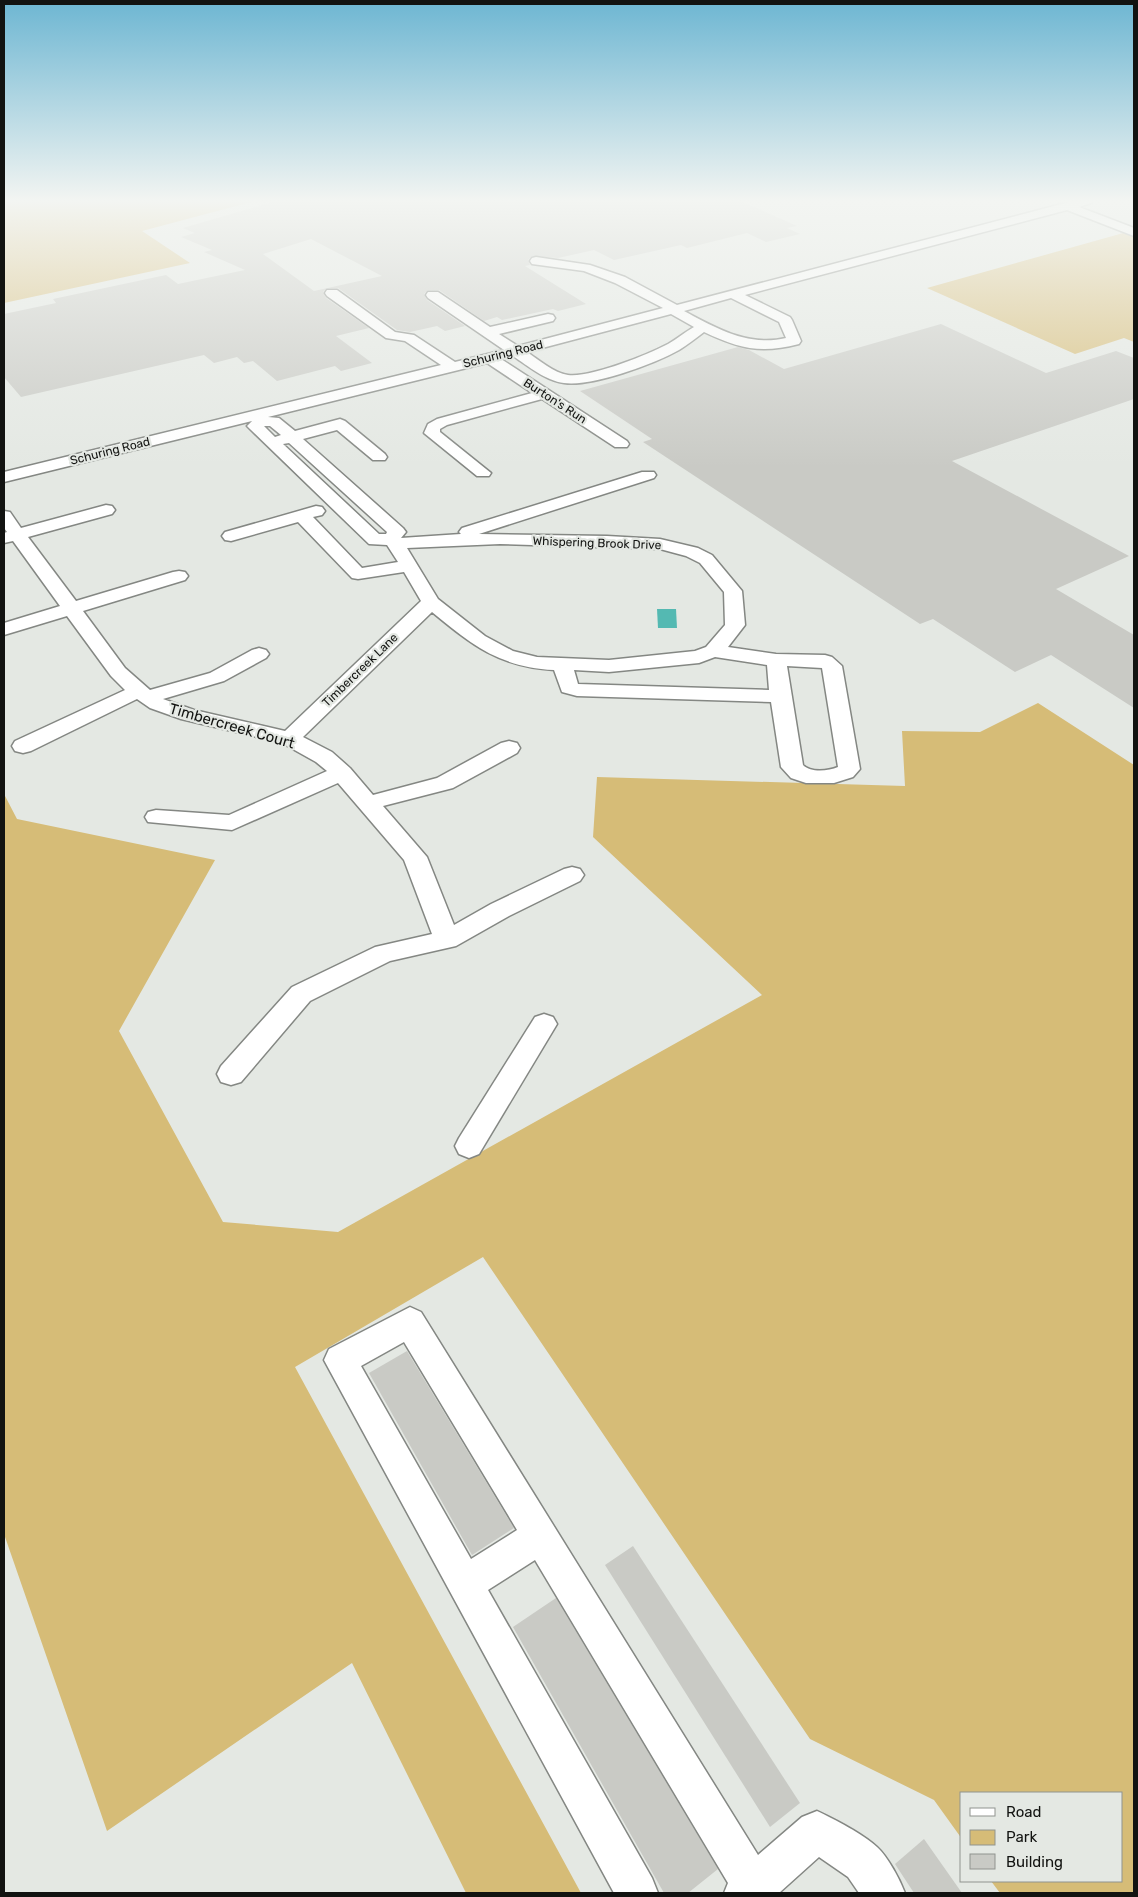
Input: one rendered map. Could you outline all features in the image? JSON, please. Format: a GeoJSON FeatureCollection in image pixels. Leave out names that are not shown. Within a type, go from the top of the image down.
{"type":"FeatureCollection","features":[{"type":"Feature","properties":{"kind":"street"},"geometry":{"type":"LineString","coordinates":[[638,290],[675,309],[676,312],[744,343],[769,346],[794,340],[785,320],[733,294]]}},
{"type":"Feature","properties":{"kind":"street","name":"Schuring Road"},"geometry":{"type":"LineString","coordinates":[[4,477],[257,419],[750,290]]}},
{"type":"Feature","properties":{"kind":"street"},"geometry":{"type":"LineString","coordinates":[[332,293],[391,336],[409,338],[453,367]]}},
{"type":"Feature","properties":{"kind":"street"},"geometry":{"type":"LineString","coordinates":[[433,295],[538,368],[564,379],[585,380],[629,365],[673,347],[704,326]]}},
{"type":"Feature","properties":{"kind":"street"},"geometry":{"type":"LineString","coordinates":[[488,332],[548,318]]}},
{"type":"Feature","properties":{"kind":"street"},"geometry":{"type":"LineString","coordinates":[[532,322],[559,340]]}},
{"type":"Feature","properties":{"kind":"street","name":"Burton's Run"},"geometry":{"type":"LineString","coordinates":[[489,358],[621,444]]}},
{"type":"Feature","properties":{"kind":"street"},"geometry":{"type":"LineString","coordinates":[[483,473],[432,433],[433,427],[442,422],[544,394]]}},
{"type":"Feature","properties":{"kind":"street"},"geometry":{"type":"LineString","coordinates":[[257,419],[274,421],[397,532],[394,542],[431,602],[478,640],[506,655],[537,663],[609,666],[698,657],[713,651],[776,660],[825,661],[832,666],[848,769],[845,774],[838,776],[802,775],[792,767],[776,660]]}},
{"type":"Feature","properties":{"kind":"street","name":"Whispering Brook Drive"},"geometry":{"type":"LineString","coordinates":[[257,419],[255,426],[375,540],[394,542],[444,540],[607,541],[660,544],[692,552],[706,559],[733,590],[735,625],[713,651]]}},
{"type":"Feature","properties":{"kind":"street"},"geometry":{"type":"LineString","coordinates":[[271,442],[340,424],[379,457]]}},
{"type":"Feature","properties":{"kind":"street"},"geometry":{"type":"LineString","coordinates":[[444,540],[648,475]]}},
{"type":"Feature","properties":{"kind":"street"},"geometry":{"type":"LineString","coordinates":[[231,536],[359,498]]}},
{"type":"Feature","properties":{"kind":"street"},"geometry":{"type":"LineString","coordinates":[[10,536],[106,510]]}},
{"type":"Feature","properties":{"kind":"street"},"geometry":{"type":"LineString","coordinates":[[301,515],[358,574],[409,566]]}},
{"type":"Feature","properties":{"kind":"street","name":"Timbercreek Court"},"geometry":{"type":"LineString","coordinates":[[4,516],[10,536],[72,609],[118,672],[143,694],[157,704],[188,715],[289,738],[324,757],[342,773],[415,858],[447,940]]}},
{"type":"Feature","properties":{"kind":"street"},"geometry":{"type":"LineString","coordinates":[[4,630],[179,576]]}},
{"type":"Feature","properties":{"kind":"street","name":"Timbercreek Lane"},"geometry":{"type":"LineString","coordinates":[[289,738],[431,602]]}},
{"type":"Feature","properties":{"kind":"street"},"geometry":{"type":"LineString","coordinates":[[23,746],[143,694],[217,677],[259,654]]}},
{"type":"Feature","properties":{"kind":"street"},"geometry":{"type":"LineString","coordinates":[[562,664],[566,683],[569,688],[577,690],[780,696]]}},
{"type":"Feature","properties":{"kind":"street"},"geometry":{"type":"LineString","coordinates":[[368,803],[446,783],[509,748]]}},
{"type":"Feature","properties":{"kind":"street"},"geometry":{"type":"LineString","coordinates":[[156,817],[232,823],[342,773]]}},
{"type":"Feature","properties":{"kind":"street"},"geometry":{"type":"LineString","coordinates":[[231,1074],[301,994],[384,953],[447,940],[500,910],[572,875]]}},
{"type":"Feature","properties":{"kind":"street"},"geometry":{"type":"LineString","coordinates":[[469,1146],[544,1024]]}},
{"type":"Feature","properties":{"kind":"street"},"geometry":{"type":"LineString","coordinates":[[636,1893],[340,1360],[410,1322],[541,1536],[752,1891],[817,1832],[863,1862],[884,1893]]}},
{"type":"Feature","properties":{"kind":"street"},"geometry":{"type":"LineString","coordinates":[[465,1584],[541,1536]]}},
{"type":"Feature","properties":{"kind":"green space"},"geometry":{"type":"Polygon","coordinates":[[[4,290],[67,290],[4,303],[4,290]]]}},
{"type":"Feature","properties":{"kind":"green space"},"geometry":{"type":"Polygon","coordinates":[[[930,290],[1134,290],[1134,342],[1124,338],[1075,354],[930,290]]]}},
{"type":"Feature","properties":{"kind":"green space"},"geometry":{"type":"Polygon","coordinates":[[[1038,703],[1134,765],[1134,1893],[1000,1893],[992,1882],[1123,1882],[1123,1792],[960,1792],[960,1836],[934,1800],[810,1739],[483,1257],[295,1367],[581,1893],[466,1893],[352,1663],[107,1831],[4,1534],[4,794],[17,819],[215,860],[119,1031],[223,1222],[338,1232],[762,995],[593,837],[597,777],[905,786],[902,731],[980,732],[1038,703]]]}},
{"type":"Feature","properties":{"kind":"water"},"geometry":{"type":"Polygon","coordinates":[[[657,609],[676,609],[677,628],[658,628],[657,609]]]}},
{"type":"Feature","properties":{"kind":"building"},"geometry":{"type":"Polygon","coordinates":[[[98,290],[325,290],[323,292],[326,298],[369,328],[336,336],[372,363],[341,371],[335,366],[277,381],[253,361],[244,363],[237,357],[214,363],[204,355],[21,397],[4,377],[4,314],[56,303],[53,299],[98,290]]]}},
{"type":"Feature","properties":{"kind":"building"},"geometry":{"type":"Polygon","coordinates":[[[340,290],[563,290],[586,304],[558,311],[553,309],[502,320],[497,317],[484,321],[439,290],[428,290],[424,294],[427,300],[465,326],[445,331],[437,326],[410,332],[397,330],[340,290]]]}},
{"type":"Feature","properties":{"kind":"building"},"geometry":{"type":"Polygon","coordinates":[[[941,324],[1046,373],[1116,351],[1134,358],[1134,399],[952,461],[1129,556],[1056,589],[1134,635],[1134,708],[1051,655],[1015,672],[933,619],[920,624],[643,442],[652,439],[580,391],[738,347],[749,350],[784,369],[941,324]]]}},
{"type":"Feature","properties":{"kind":"building"},"geometry":{"type":"Polygon","coordinates":[[[407,1351],[514,1528],[472,1555],[369,1373],[407,1351]]]}},
{"type":"Feature","properties":{"kind":"building"},"geometry":{"type":"Polygon","coordinates":[[[633,1546],[800,1803],[770,1827],[605,1565],[633,1546]]]}},
{"type":"Feature","properties":{"kind":"building"},"geometry":{"type":"Polygon","coordinates":[[[556,1598],[718,1869],[688,1893],[664,1893],[513,1627],[556,1598]]]}},
{"type":"Feature","properties":{"kind":"building"},"geometry":{"type":"Polygon","coordinates":[[[924,1839],[962,1893],[914,1893],[895,1864],[924,1839]]]}}]}
